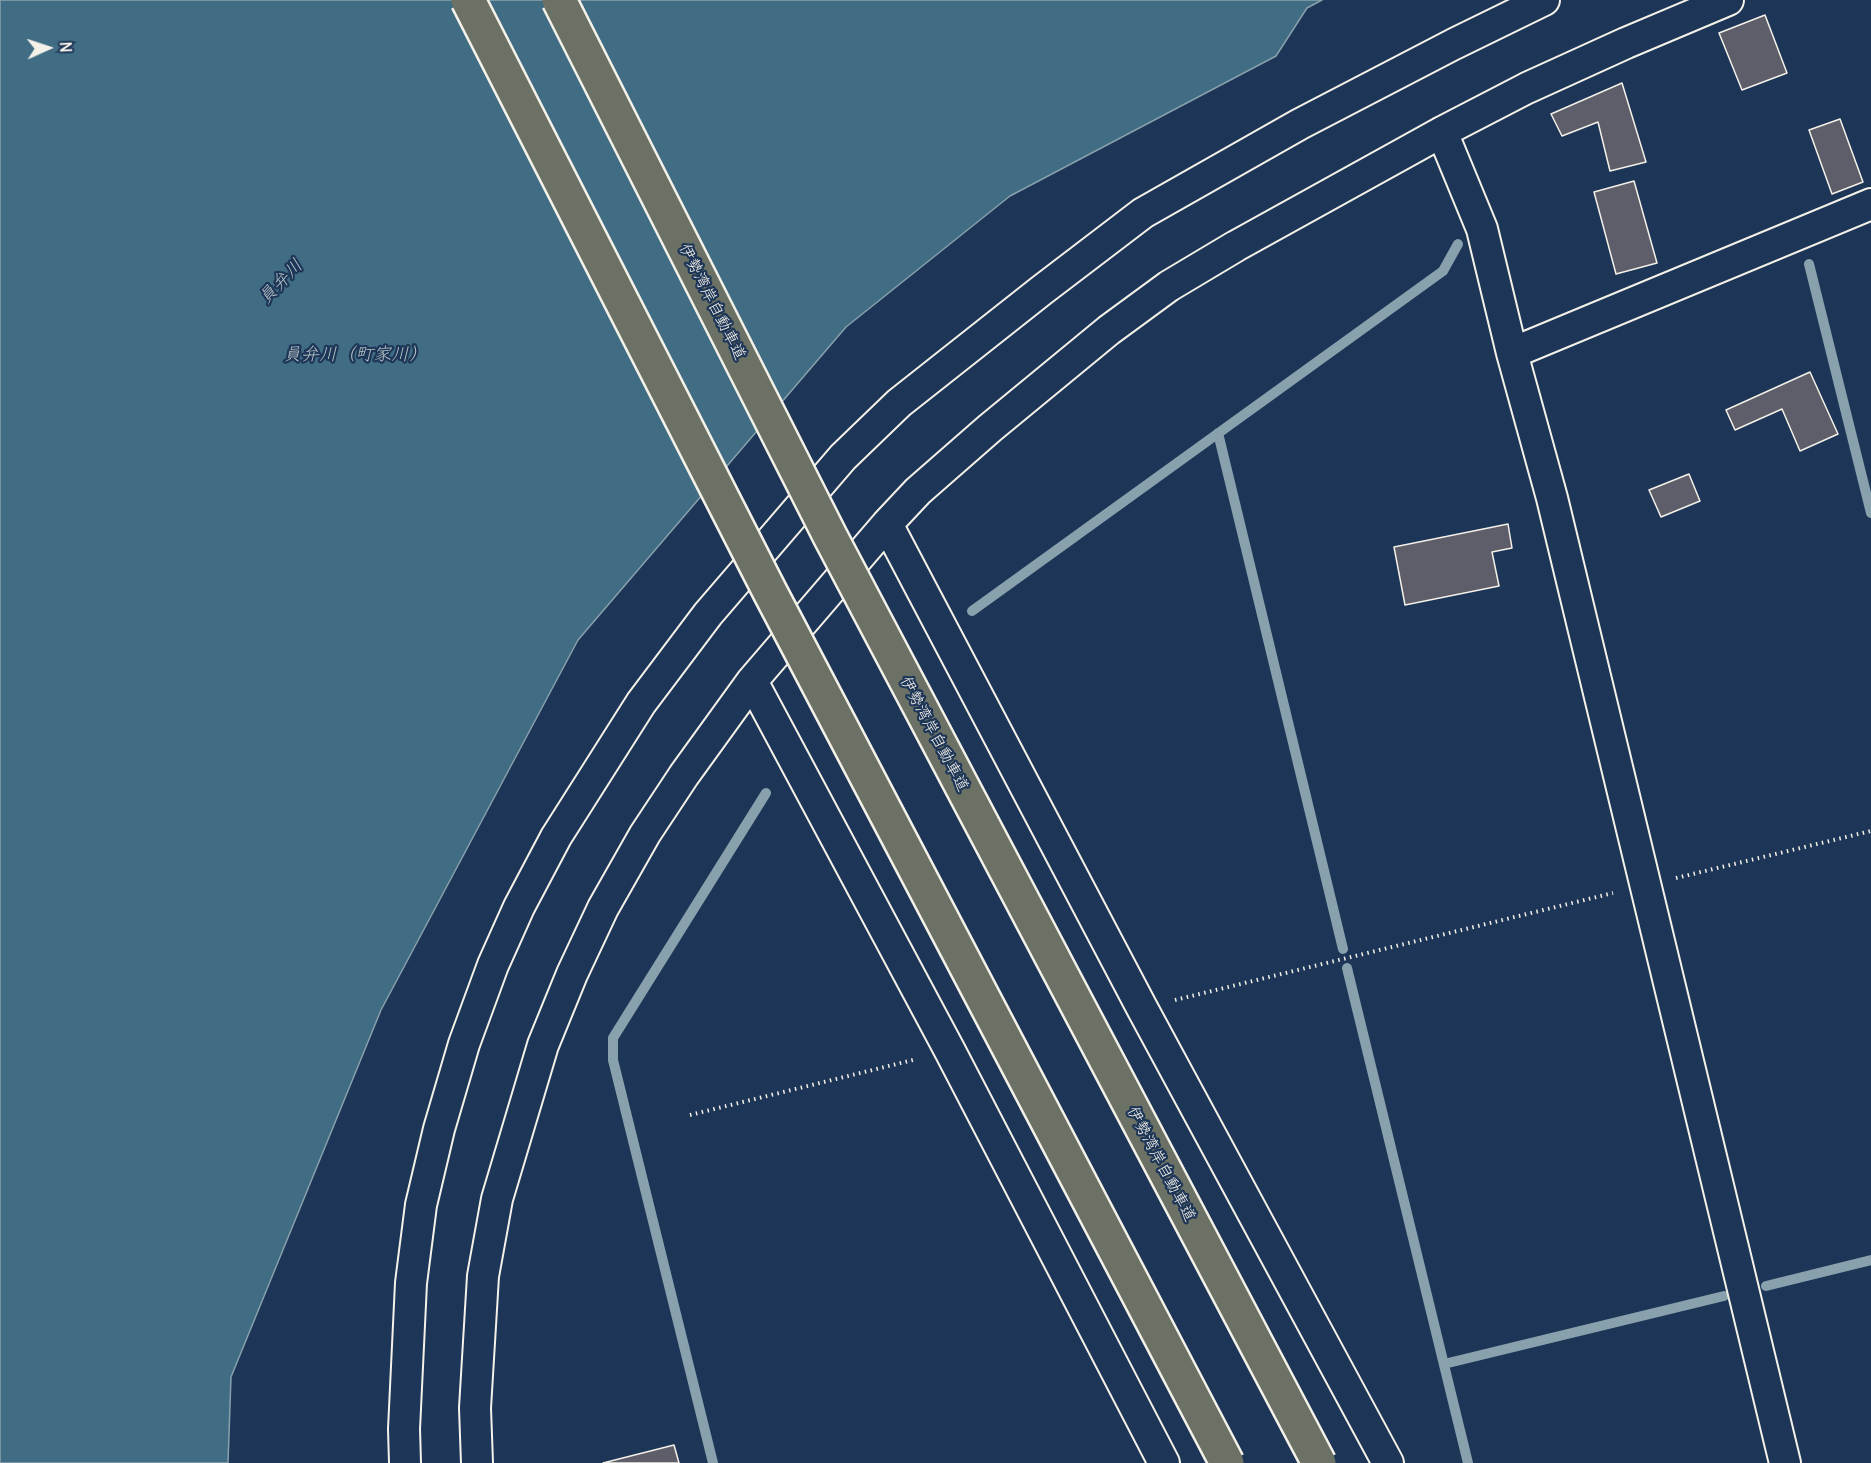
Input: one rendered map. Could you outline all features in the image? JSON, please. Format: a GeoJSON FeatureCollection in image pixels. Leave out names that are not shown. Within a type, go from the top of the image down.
{"type":"FeatureCollection","features":[{"type":"Feature","properties":{"kind":"highway"},"geometry":{"type":"LineString","coordinates":[[468,0],[770,592],[1227,1463]]}},
{"type":"Feature","properties":{"kind":"highway","name":"伊勢湾岸自動車道"},"geometry":{"type":"LineString","coordinates":[[559,0],[830,536],[1319,1463]]}},
{"type":"Feature","properties":{"kind":"street"},"geometry":{"type":"LineString","coordinates":[[405,1463],[411,1283],[422,1205],[439,1129],[464,1044],[493,965],[519,907],[556,837],[641,703],[708,614],[843,456],[899,404],[1143,213],[1300,124],[1544,0]]}},
{"type":"Feature","properties":{"kind":"street"},"geometry":{"type":"LineString","coordinates":[[477,1463],[476,1408],[483,1276],[497,1199],[543,1044],[603,908],[640,843],[684,775],[752,681],[918,491],[1109,330],[1169,286],[1236,246],[1442,132],[1577,66],[1728,0]]}},
{"type":"Feature","properties":{"kind":"street"},"geometry":{"type":"LineString","coordinates":[[1442,132],[1482,229],[1512,352],[1552,498],[1785,1463]]}},
{"type":"Feature","properties":{"kind":"street"},"geometry":{"type":"LineString","coordinates":[[1512,352],[1871,204]]}},
{"type":"Feature","properties":{"kind":"street"},"geometry":{"type":"LineString","coordinates":[[887,524],[1142,1008],[1388,1463]]}},
{"type":"Feature","properties":{"kind":"street"},"geometry":{"type":"LineString","coordinates":[[752,681],[950,1051],[1164,1463]]}},
{"type":"Feature","properties":{"kind":"path"},"geometry":{"type":"LineString","coordinates":[[1142,1008],[1871,831]]}},
{"type":"Feature","properties":{"kind":"path"},"geometry":{"type":"LineString","coordinates":[[690,1115],[950,1051]]}},
{"type":"Feature","properties":{"kind":"water","name":"員弁川（町家川）"},"geometry":{"type":"Polygon","coordinates":[[[0,0],[1322,0],[1307,8],[1276,56],[1010,196],[846,327],[578,640],[381,1010],[231,1377],[228,1463],[0,1463],[0,0]]]}},
{"type":"Feature","properties":{"kind":"building"},"geometry":{"type":"Polygon","coordinates":[[[1765,15],[1787,73],[1742,90],[1719,33],[1765,15]]]}},
{"type":"Feature","properties":{"kind":"building"},"geometry":{"type":"Polygon","coordinates":[[[1622,83],[1646,162],[1610,171],[1598,122],[1562,136],[1551,114],[1622,83]]]}},
{"type":"Feature","properties":{"kind":"building"},"geometry":{"type":"Polygon","coordinates":[[[1840,119],[1863,182],[1832,194],[1809,130],[1840,119]]]}},
{"type":"Feature","properties":{"kind":"building"},"geometry":{"type":"Polygon","coordinates":[[[1634,181],[1657,263],[1616,274],[1594,192],[1634,181]]]}},
{"type":"Feature","properties":{"kind":"building"},"geometry":{"type":"Polygon","coordinates":[[[1810,372],[1838,434],[1800,451],[1782,409],[1735,430],[1726,410],[1810,372]]]}},
{"type":"Feature","properties":{"kind":"building"},"geometry":{"type":"Polygon","coordinates":[[[1689,474],[1700,501],[1661,517],[1649,490],[1689,474]]]}},
{"type":"Feature","properties":{"kind":"building"},"geometry":{"type":"Polygon","coordinates":[[[1508,524],[1512,548],[1492,552],[1499,586],[1405,605],[1394,547],[1508,524]]]}},
{"type":"Feature","properties":{"kind":"building"},"geometry":{"type":"Polygon","coordinates":[[[674,1445],[679,1463],[603,1463],[674,1445]]]}},
{"type":"Feature","properties":{"kind":"waterway"},"geometry":{"type":"LineString","coordinates":[[972,611],[1443,271],[1458,244]]}},
{"type":"Feature","properties":{"kind":"waterway"},"geometry":{"type":"LineString","coordinates":[[1809,264],[1871,513]]}},
{"type":"Feature","properties":{"kind":"waterway"},"geometry":{"type":"LineString","coordinates":[[1218,433],[1343,949]]}},
{"type":"Feature","properties":{"kind":"waterway"},"geometry":{"type":"LineString","coordinates":[[713,1463],[613,1060],[613,1038],[766,793]]}},
{"type":"Feature","properties":{"kind":"waterway"},"geometry":{"type":"LineString","coordinates":[[1347,968],[1468,1463]]}},
{"type":"Feature","properties":{"kind":"waterway"},"geometry":{"type":"LineString","coordinates":[[1766,1286],[1871,1260]]}},
{"type":"Feature","properties":{"kind":"waterway"},"geometry":{"type":"LineString","coordinates":[[1444,1364],[1724,1296]]}},
{"type":"Feature","properties":{"kind":"water label","name":"員弁川"},"geometry":{"type":"Point","coordinates":[281,282]}}]}
